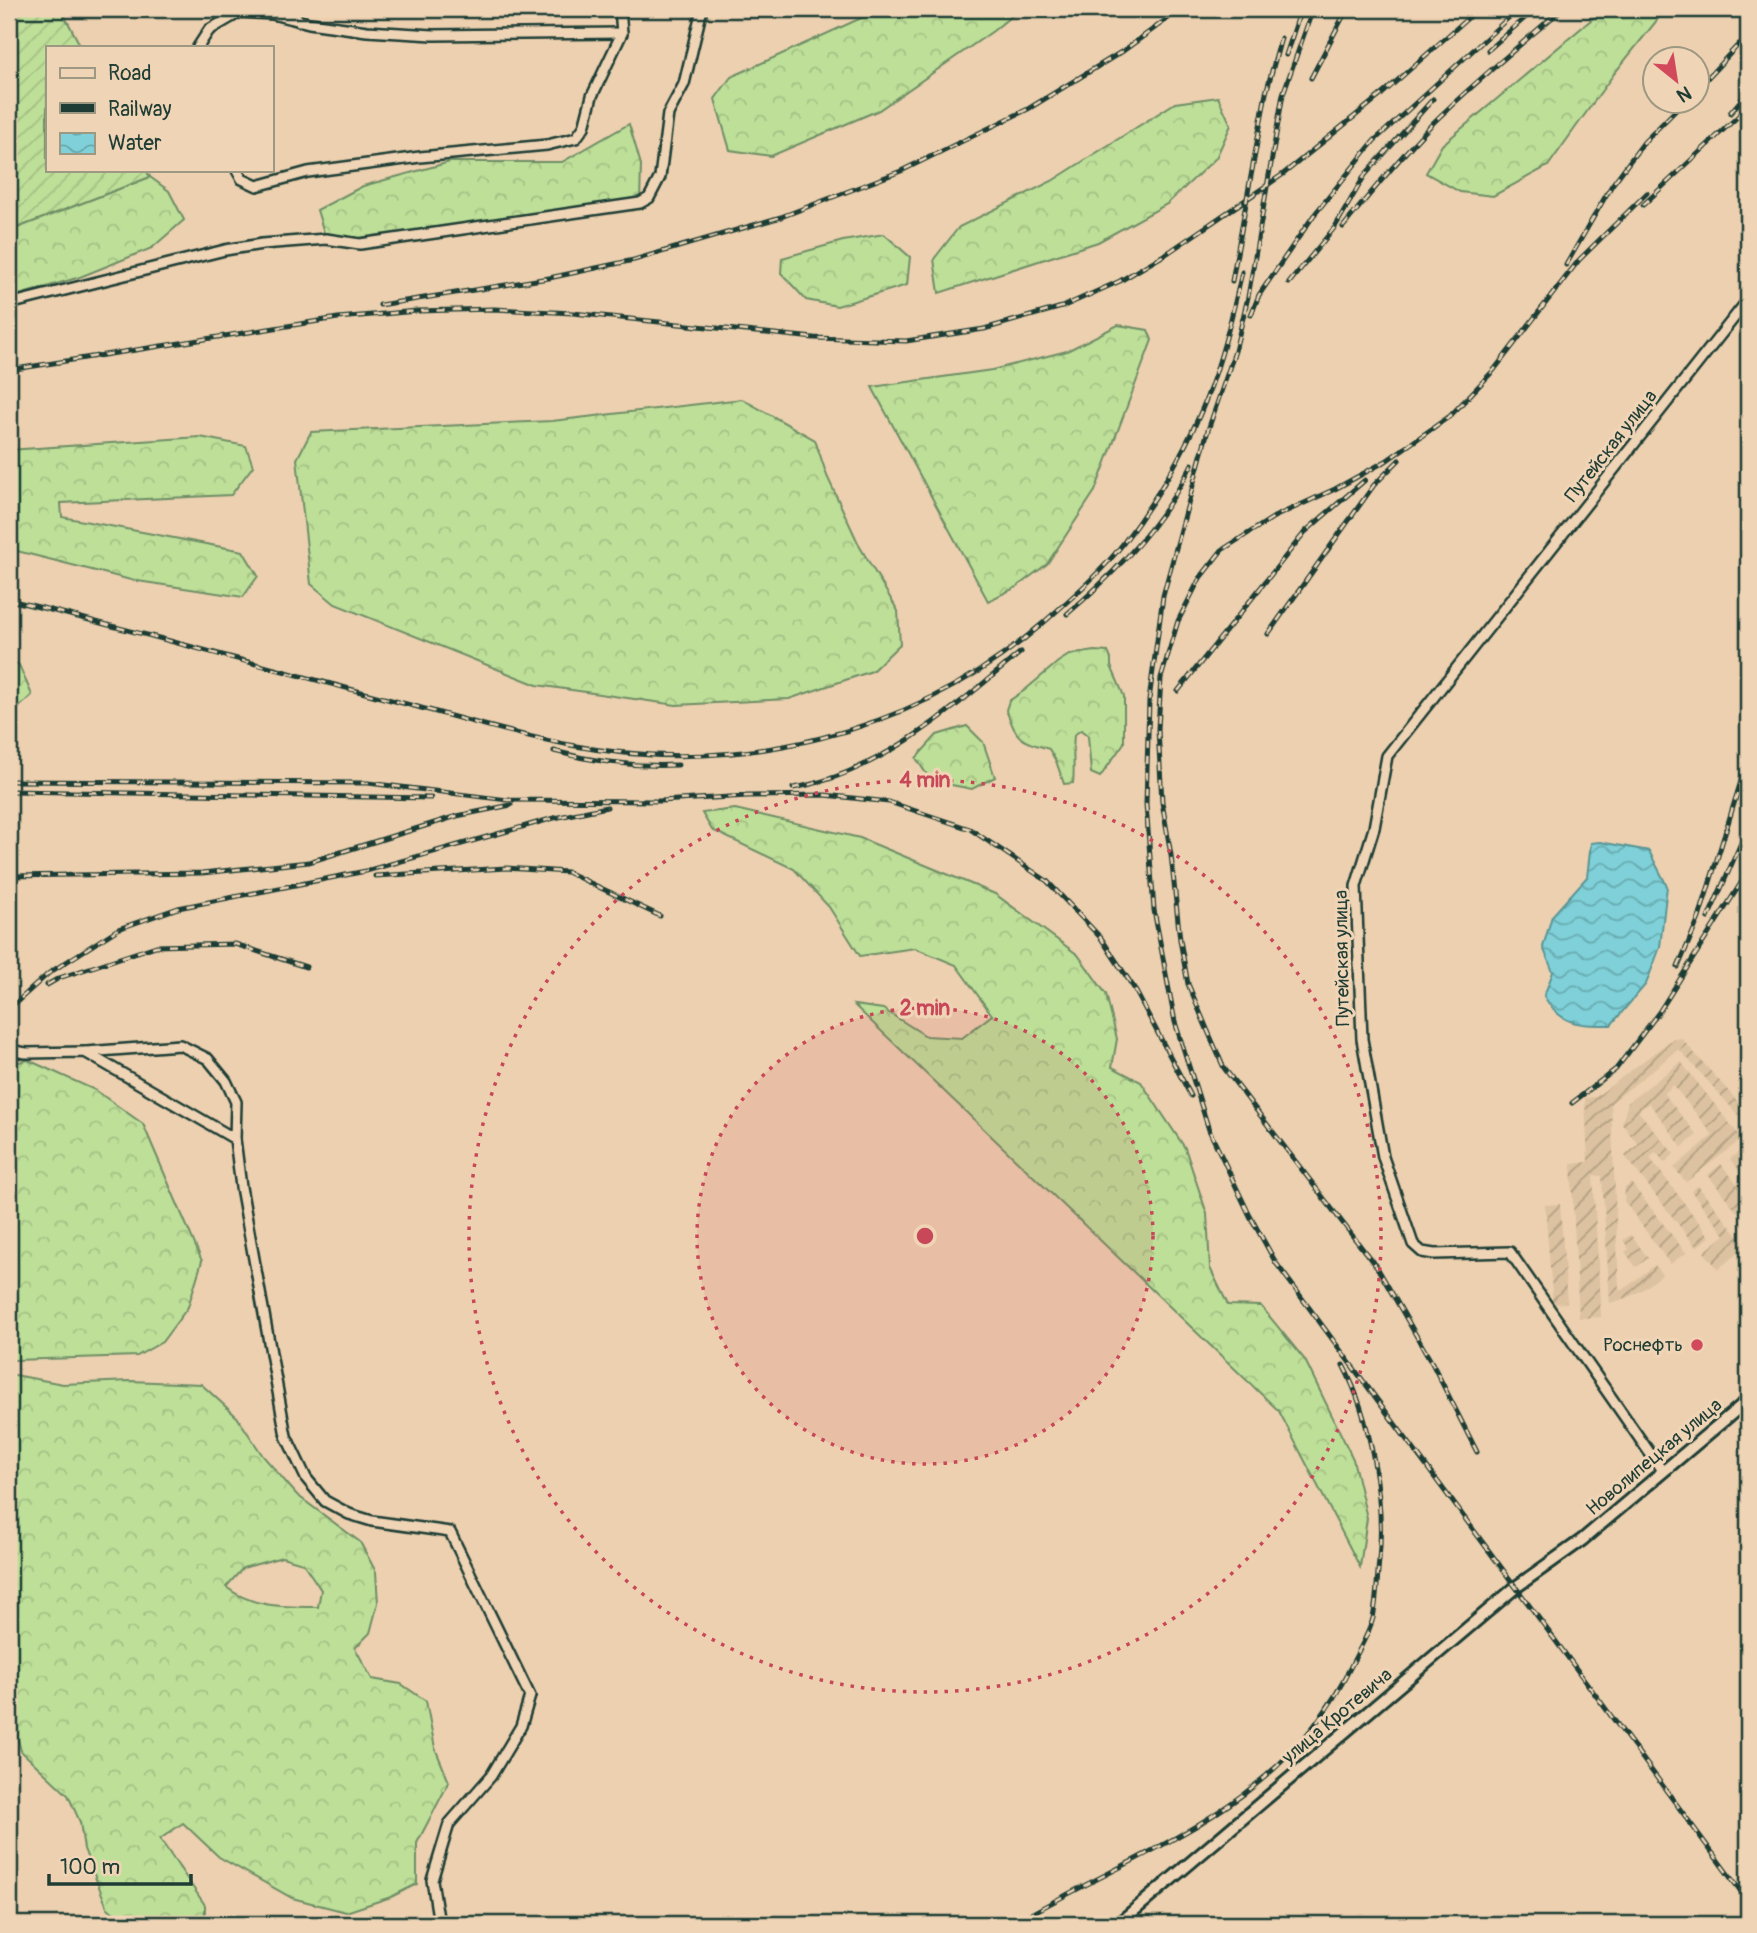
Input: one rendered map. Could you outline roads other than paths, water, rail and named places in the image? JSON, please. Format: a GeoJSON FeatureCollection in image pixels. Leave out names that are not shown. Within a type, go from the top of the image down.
{"type":"FeatureCollection","features":[{"type":"Feature","properties":{"kind":"street"},"geometry":{"type":"LineString","coordinates":[[291,9],[299,21]]}},
{"type":"Feature","properties":{"kind":"street"},"geometry":{"type":"LineString","coordinates":[[238,172],[242,179],[257,186],[308,172],[547,145],[576,138],[584,127],[592,96],[622,33],[620,9]]}},
{"type":"Feature","properties":{"kind":"street"},"geometry":{"type":"LineString","coordinates":[[9,304],[225,250],[262,244],[326,239],[360,244],[640,203],[649,198],[660,177],[668,114],[684,84],[702,9]]}},
{"type":"Feature","properties":{"kind":"street"},"geometry":{"type":"LineString","coordinates":[[199,46],[209,30],[240,12],[272,14],[299,21],[367,31],[433,36],[622,33]]}},
{"type":"Feature","properties":{"kind":"street","name":"Путейская улица"},"geometry":{"type":"LineString","coordinates":[[1663,1472],[1510,1252],[1434,1254],[1422,1252],[1413,1244],[1383,1157],[1362,1039],[1356,886],[1374,828],[1387,756],[1748,300]]}},
{"type":"Feature","properties":{"kind":"street"},"geometry":{"type":"LineString","coordinates":[[9,1051],[85,1052],[180,1045],[208,1059],[226,1081],[236,1102],[235,1139],[241,1186],[286,1436],[306,1478],[325,1501],[349,1514],[372,1521],[450,1532],[530,1696],[521,1726],[491,1776],[449,1824],[432,1880],[439,1924]]}},
{"type":"Feature","properties":{"kind":"street"},"geometry":{"type":"LineString","coordinates":[[85,1052],[235,1139]]}},
{"type":"Feature","properties":{"kind":"street","name":"Новолипецкая улица"},"geometry":{"type":"LineString","coordinates":[[1582,1541],[1748,1400]]}},
{"type":"Feature","properties":{"kind":"street","name":"улица Кротевича"},"geometry":{"type":"LineString","coordinates":[[1118,1924],[1516,1587],[1582,1541]]}},
{"type":"Feature","properties":{"kind":"water"},"geometry":{"type":"Polygon","coordinates":[[[1600,842],[1649,851],[1667,886],[1660,947],[1646,984],[1611,1025],[1589,1025],[1564,1018],[1550,1006],[1544,996],[1553,972],[1543,947],[1552,916],[1587,877],[1591,843],[1600,842]]]}},
{"type":"Feature","properties":{"kind":"railway"},"geometry":{"type":"LineString","coordinates":[[380,305],[549,278],[634,260],[781,217],[901,171],[1028,109],[1123,51],[1181,9]]}},
{"type":"Feature","properties":{"kind":"railway"},"geometry":{"type":"LineString","coordinates":[[1286,55],[1301,9]]}},
{"type":"Feature","properties":{"kind":"railway"},"geometry":{"type":"LineString","coordinates":[[1313,9],[1283,94],[1248,297],[1235,351],[1208,430],[1163,596],[1149,700],[1146,804],[1154,910],[1175,1022],[1209,1130],[1276,1263],[1748,1901]]}},
{"type":"Feature","properties":{"kind":"railway"},"geometry":{"type":"LineString","coordinates":[[1311,78],[1347,9]]}},
{"type":"Feature","properties":{"kind":"railway"},"geometry":{"type":"LineString","coordinates":[[9,370],[338,318],[417,311],[494,309],[573,313],[814,338],[906,341],[984,329],[1062,307],[1120,281],[1169,252],[1282,175],[1381,95],[1478,9]]}},
{"type":"Feature","properties":{"kind":"railway"},"geometry":{"type":"LineString","coordinates":[[1251,315],[1259,295],[1314,215],[1374,141],[1518,9]]}},
{"type":"Feature","properties":{"kind":"railway"},"geometry":{"type":"LineString","coordinates":[[1488,50],[1535,9]]}},
{"type":"Feature","properties":{"kind":"railway"},"geometry":{"type":"LineString","coordinates":[[1343,227],[1387,173],[1434,122],[1562,9]]}},
{"type":"Feature","properties":{"kind":"railway"},"geometry":{"type":"LineString","coordinates":[[1232,281],[1266,93],[1281,38]]}},
{"type":"Feature","properties":{"kind":"railway"},"geometry":{"type":"LineString","coordinates":[[1712,73],[1739,44]]}},
{"type":"Feature","properties":{"kind":"railway"},"geometry":{"type":"LineString","coordinates":[[1730,113],[1748,92]]}},
{"type":"Feature","properties":{"kind":"railway"},"geometry":{"type":"LineString","coordinates":[[1289,283],[1335,227],[1365,175],[1433,99]]}},
{"type":"Feature","properties":{"kind":"railway"},"geometry":{"type":"LineString","coordinates":[[1643,205],[1748,107]]}},
{"type":"Feature","properties":{"kind":"railway"},"geometry":{"type":"LineString","coordinates":[[1566,265],[1612,185],[1644,142],[1670,116]]}},
{"type":"Feature","properties":{"kind":"railway"},"geometry":{"type":"LineString","coordinates":[[1477,1452],[1432,1363],[1378,1269],[1224,1068],[1188,984],[1162,802],[1158,729],[1161,678],[1178,621],[1200,578],[1222,550],[1274,517],[1335,489],[1386,461],[1450,416],[1494,370],[1579,260],[1647,193]]}},
{"type":"Feature","properties":{"kind":"railway"},"geometry":{"type":"LineString","coordinates":[[1748,217],[1748,228]]}},
{"type":"Feature","properties":{"kind":"railway"},"geometry":{"type":"LineString","coordinates":[[9,600],[570,745],[632,754],[695,755],[758,750],[820,738],[880,720],[937,694],[992,662],[1042,624],[1104,566],[1157,494],[1197,421],[1222,354],[1242,272]]}},
{"type":"Feature","properties":{"kind":"railway"},"geometry":{"type":"LineString","coordinates":[[1268,634],[1374,485],[1399,460]]}},
{"type":"Feature","properties":{"kind":"railway"},"geometry":{"type":"LineString","coordinates":[[1067,614],[1121,564],[1153,526],[1192,464]]}},
{"type":"Feature","properties":{"kind":"railway"},"geometry":{"type":"LineString","coordinates":[[1178,691],[1305,532],[1365,480]]}},
{"type":"Feature","properties":{"kind":"railway"},"geometry":{"type":"LineString","coordinates":[[793,788],[825,780],[886,753],[943,715],[1021,652]]}},
{"type":"Feature","properties":{"kind":"railway"},"geometry":{"type":"LineString","coordinates":[[554,751],[615,763],[678,765]]}},
{"type":"Feature","properties":{"kind":"railway"},"geometry":{"type":"LineString","coordinates":[[1678,967],[1699,918],[1748,758]]}},
{"type":"Feature","properties":{"kind":"railway"},"geometry":{"type":"LineString","coordinates":[[9,781],[368,783],[508,800],[660,801],[825,795],[889,802],[970,829],[1047,881],[1101,938],[1134,988],[1191,1096]]}},
{"type":"Feature","properties":{"kind":"railway"},"geometry":{"type":"LineString","coordinates":[[9,791],[431,798]]}},
{"type":"Feature","properties":{"kind":"railway"},"geometry":{"type":"LineString","coordinates":[[9,876],[202,873],[309,862],[457,816],[511,805]]}},
{"type":"Feature","properties":{"kind":"railway"},"geometry":{"type":"LineString","coordinates":[[9,1009],[49,973],[118,929],[178,908],[366,871],[554,818],[607,807]]}},
{"type":"Feature","properties":{"kind":"railway"},"geometry":{"type":"LineString","coordinates":[[1708,918],[1748,827]]}},
{"type":"Feature","properties":{"kind":"railway"},"geometry":{"type":"LineString","coordinates":[[375,876],[506,868],[567,872],[660,916]]}},
{"type":"Feature","properties":{"kind":"railway"},"geometry":{"type":"LineString","coordinates":[[1572,1103],[1616,1069],[1659,1012],[1748,872]]}},
{"type":"Feature","properties":{"kind":"railway"},"geometry":{"type":"LineString","coordinates":[[47,985],[59,978],[156,946],[235,944],[306,967]]}},
{"type":"Feature","properties":{"kind":"railway"},"geometry":{"type":"LineString","coordinates":[[1013,1924],[1158,1848],[1248,1791],[1287,1756],[1322,1715],[1351,1666],[1373,1618],[1379,1560],[1380,1512],[1368,1434],[1353,1386],[1343,1365]]}},
{"type":"Feature","properties":{"kind":"place","name":"Роснефть"},"geometry":{"type":"Point","coordinates":[1697,1345]}}]}
